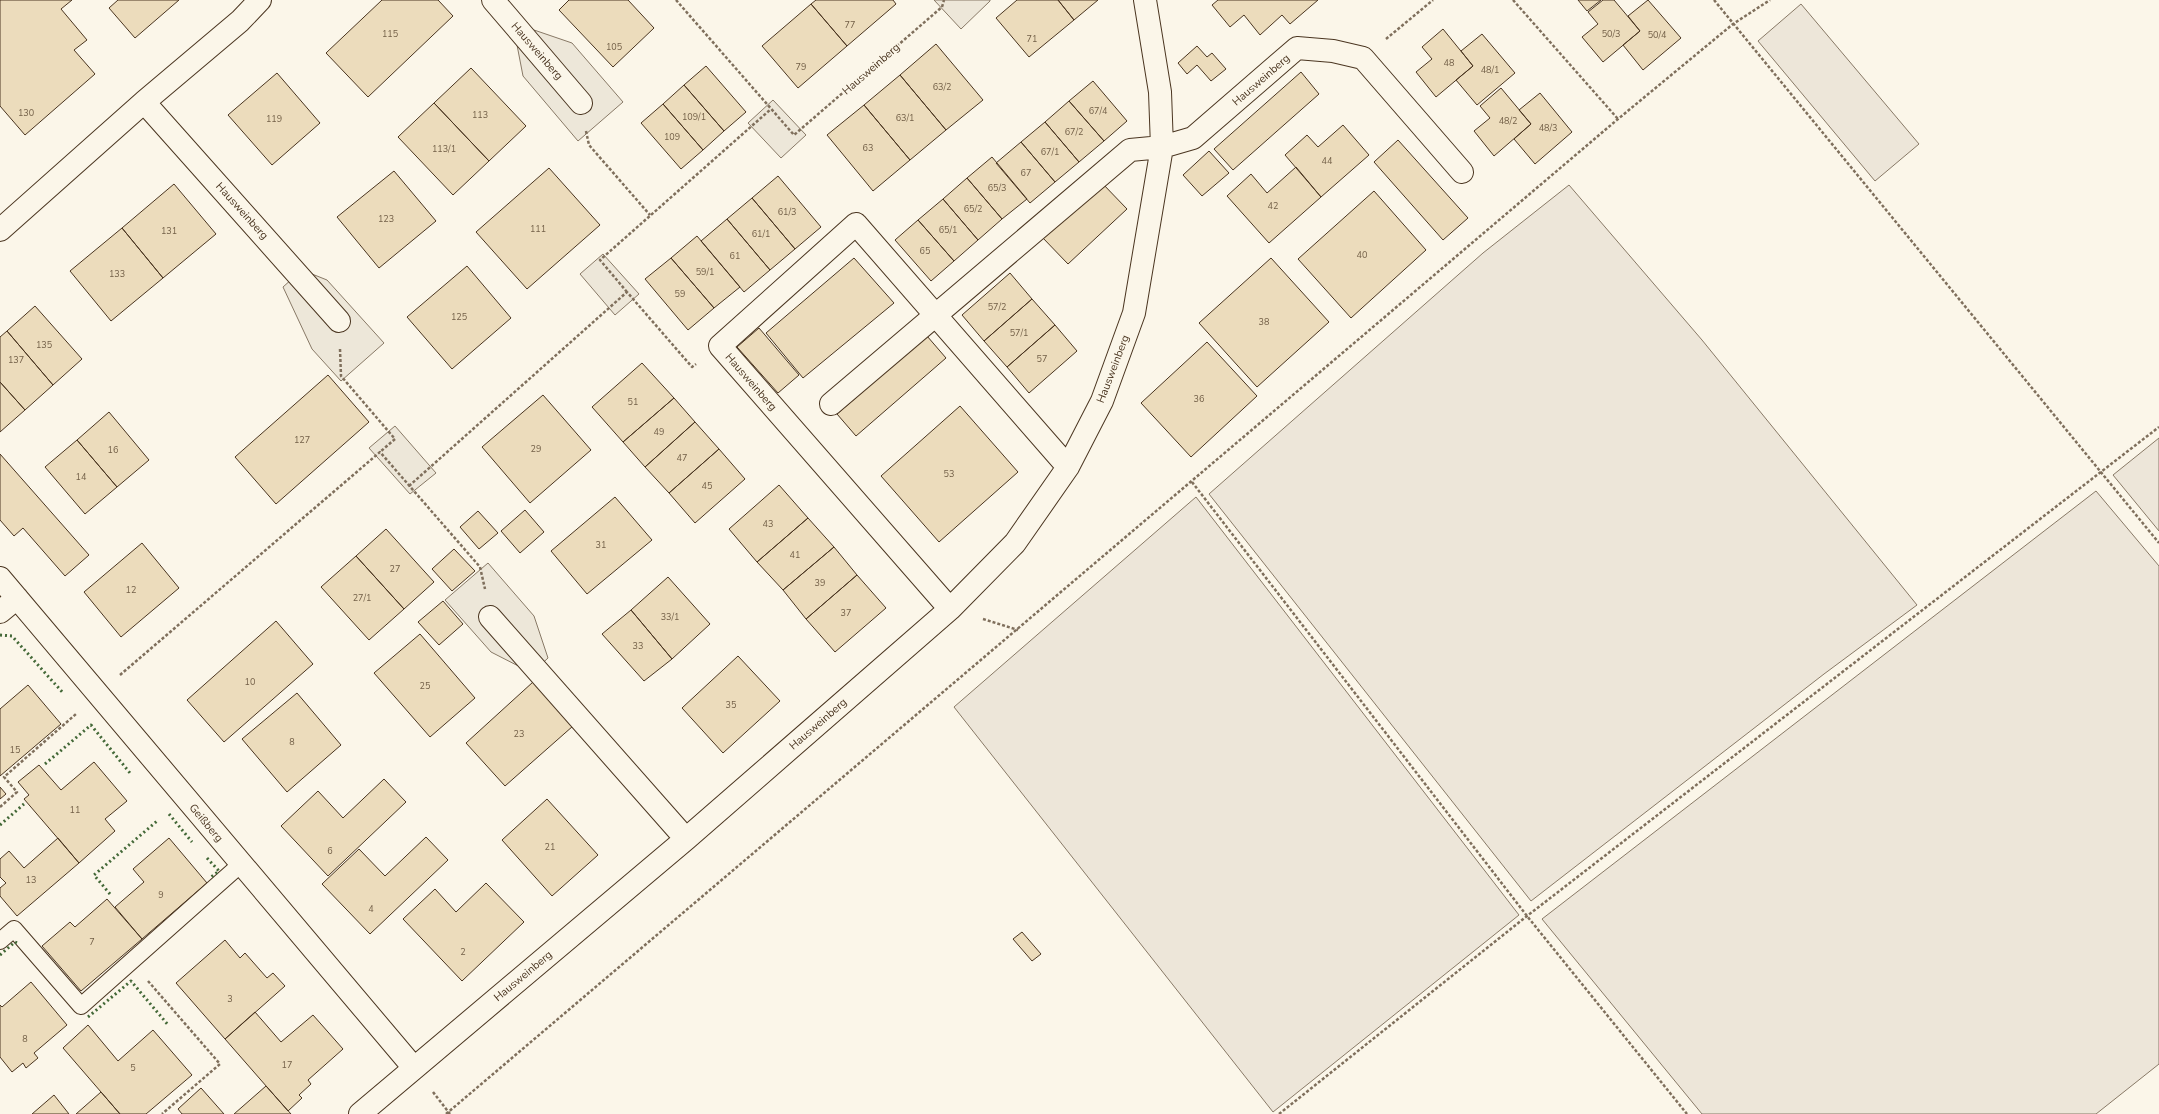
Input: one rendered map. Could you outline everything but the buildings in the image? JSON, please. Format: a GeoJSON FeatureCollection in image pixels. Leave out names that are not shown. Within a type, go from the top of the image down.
{"type":"FeatureCollection","features":[{"type":"Feature","properties":{"kind":"street"},"geometry":{"type":"LineString","coordinates":[[0,230],[144,102],[240,21],[260,0]]}},
{"type":"Feature","properties":{"kind":"street","name":"Hausweinberg"},"geometry":{"type":"LineString","coordinates":[[493,0],[581,103]]}},
{"type":"Feature","properties":{"kind":"street","name":"Hausweinberg"},"geometry":{"type":"LineString","coordinates":[[360,1114],[686,839],[950,610],[1015,543],[1068,467],[1102,401],[1134,313],[1162,147],[1160,92],[1145,0]]}},
{"type":"Feature","properties":{"kind":"street","name":"Hausweinberg"},"geometry":{"type":"LineString","coordinates":[[831,404],[1130,150],[1162,147],[1193,138],[1297,48],[1333,50],[1363,58]]}},
{"type":"Feature","properties":{"kind":"street"},"geometry":{"type":"LineString","coordinates":[[1363,58],[1462,172]]}},
{"type":"Feature","properties":{"kind":"street","name":"Hausweinberg"},"geometry":{"type":"LineString","coordinates":[[144,102],[339,321]]}},
{"type":"Feature","properties":{"kind":"street","name":"Hausweinberg"},"geometry":{"type":"LineString","coordinates":[[950,610],[720,346],[856,224],[1068,467]]}},
{"type":"Feature","properties":{"kind":"street","name":"Geißberg"},"geometry":{"type":"LineString","coordinates":[[0,578],[97,695],[414,1068]]}},
{"type":"Feature","properties":{"kind":"street"},"geometry":{"type":"LineString","coordinates":[[0,612],[17,598]]}},
{"type":"Feature","properties":{"kind":"street"},"geometry":{"type":"LineString","coordinates":[[490,617],[686,839]]}},
{"type":"Feature","properties":{"kind":"lane"},"geometry":{"type":"LineString","coordinates":[[0,941],[14,928],[81,1006],[241,864]]}},
{"type":"Feature","properties":{"kind":"path"},"geometry":{"type":"LineString","coordinates":[[676,0],[771,109],[600,260],[692,367],[720,346]]}},
{"type":"Feature","properties":{"kind":"path","name":"Hausweinberg"},"geometry":{"type":"LineString","coordinates":[[771,109],[794,135],[942,7],[944,0]]}},
{"type":"Feature","properties":{"kind":"path"},"geometry":{"type":"LineString","coordinates":[[1363,58],[1433,0]]}},
{"type":"Feature","properties":{"kind":"path"},"geometry":{"type":"LineString","coordinates":[[1513,0],[1618,119]]}},
{"type":"Feature","properties":{"kind":"path"},"geometry":{"type":"LineString","coordinates":[[1714,0],[2159,542]]}},
{"type":"Feature","properties":{"kind":"path"},"geometry":{"type":"LineString","coordinates":[[446,1114],[1618,119],[1733,24],[1770,0]]}},
{"type":"Feature","properties":{"kind":"path"},"geometry":{"type":"LineString","coordinates":[[581,103],[589,145],[650,215]]}},
{"type":"Feature","properties":{"kind":"path"},"geometry":{"type":"LineString","coordinates":[[409,486],[627,292]]}},
{"type":"Feature","properties":{"kind":"path"},"geometry":{"type":"LineString","coordinates":[[0,807],[17,792],[4,778],[97,695],[380,452],[396,440],[341,376],[339,321]]}},
{"type":"Feature","properties":{"kind":"path"},"geometry":{"type":"LineString","coordinates":[[1279,1114],[1527,916],[2100,471],[2159,427]]}},
{"type":"Feature","properties":{"kind":"path"},"geometry":{"type":"LineString","coordinates":[[380,452],[480,567],[490,617]]}},
{"type":"Feature","properties":{"kind":"path"},"geometry":{"type":"LineString","coordinates":[[1192,482],[1527,916],[1687,1114]]}},
{"type":"Feature","properties":{"kind":"path"},"geometry":{"type":"LineString","coordinates":[[131,962],[220,1064],[162,1114]]}},
{"type":"Feature","properties":{"kind":"shaded area"},"geometry":{"type":"Polygon","coordinates":[[[934,0],[990,0],[990,1],[961,29],[934,0]]]}},
{"type":"Feature","properties":{"kind":"shaded area"},"geometry":{"type":"Polygon","coordinates":[[[1801,4],[1919,144],[1875,181],[1758,41],[1801,4]]]}},
{"type":"Feature","properties":{"kind":"shaded area"},"geometry":{"type":"Polygon","coordinates":[[[534,30],[572,43],[623,102],[578,141],[523,76],[517,45],[534,30]]]}},
{"type":"Feature","properties":{"kind":"shaded area"},"geometry":{"type":"Polygon","coordinates":[[[773,100],[806,135],[781,158],[748,123],[773,100]]]}},
{"type":"Feature","properties":{"kind":"shaded area"},"geometry":{"type":"Polygon","coordinates":[[[1569,185],[1702,340],[1917,605],[1824,674],[1531,901],[1209,494],[1483,253],[1569,185]]]}},
{"type":"Feature","properties":{"kind":"shaded area"},"geometry":{"type":"Polygon","coordinates":[[[603,254],[639,294],[615,315],[580,274],[603,254]]]}},
{"type":"Feature","properties":{"kind":"shaded area"},"geometry":{"type":"Polygon","coordinates":[[[302,270],[327,280],[384,343],[341,381],[312,349],[283,287],[302,270]]]}},
{"type":"Feature","properties":{"kind":"shaded area"},"geometry":{"type":"Polygon","coordinates":[[[395,426],[436,473],[410,494],[369,448],[395,426]]]}},
{"type":"Feature","properties":{"kind":"shaded area"},"geometry":{"type":"Polygon","coordinates":[[[2159,438],[2159,531],[2113,475],[2159,438]]]}},
{"type":"Feature","properties":{"kind":"shaded area"},"geometry":{"type":"Polygon","coordinates":[[[2096,491],[2159,566],[2159,1064],[2096,1114],[1702,1114],[1542,919],[2096,491]]]}},
{"type":"Feature","properties":{"kind":"shaded area"},"geometry":{"type":"Polygon","coordinates":[[[1196,497],[1519,915],[1273,1112],[954,707],[1196,497]]]}},
{"type":"Feature","properties":{"kind":"shaded area"},"geometry":{"type":"Polygon","coordinates":[[[488,563],[534,616],[548,658],[532,673],[491,652],[445,600],[488,563]]]}},
{"type":"Feature","properties":{"kind":"hedge"},"geometry":{"type":"LineString","coordinates":[[0,635],[12,636],[64,694]]}},
{"type":"Feature","properties":{"kind":"hedge"},"geometry":{"type":"LineString","coordinates":[[45,764],[91,725],[130,773]]}},
{"type":"Feature","properties":{"kind":"hedge"},"geometry":{"type":"LineString","coordinates":[[0,825],[24,804]]}},
{"type":"Feature","properties":{"kind":"hedge"},"geometry":{"type":"LineString","coordinates":[[169,814],[192,842]]}},
{"type":"Feature","properties":{"kind":"hedge"},"geometry":{"type":"LineString","coordinates":[[110,894],[94,875],[157,821]]}},
{"type":"Feature","properties":{"kind":"hedge"},"geometry":{"type":"LineString","coordinates":[[207,858],[219,871],[211,877]]}},
{"type":"Feature","properties":{"kind":"hedge"},"geometry":{"type":"LineString","coordinates":[[0,955],[15,942],[17,943]]}},
{"type":"Feature","properties":{"kind":"hedge"},"geometry":{"type":"LineString","coordinates":[[88,1017],[131,981],[169,1026]]}}]}
